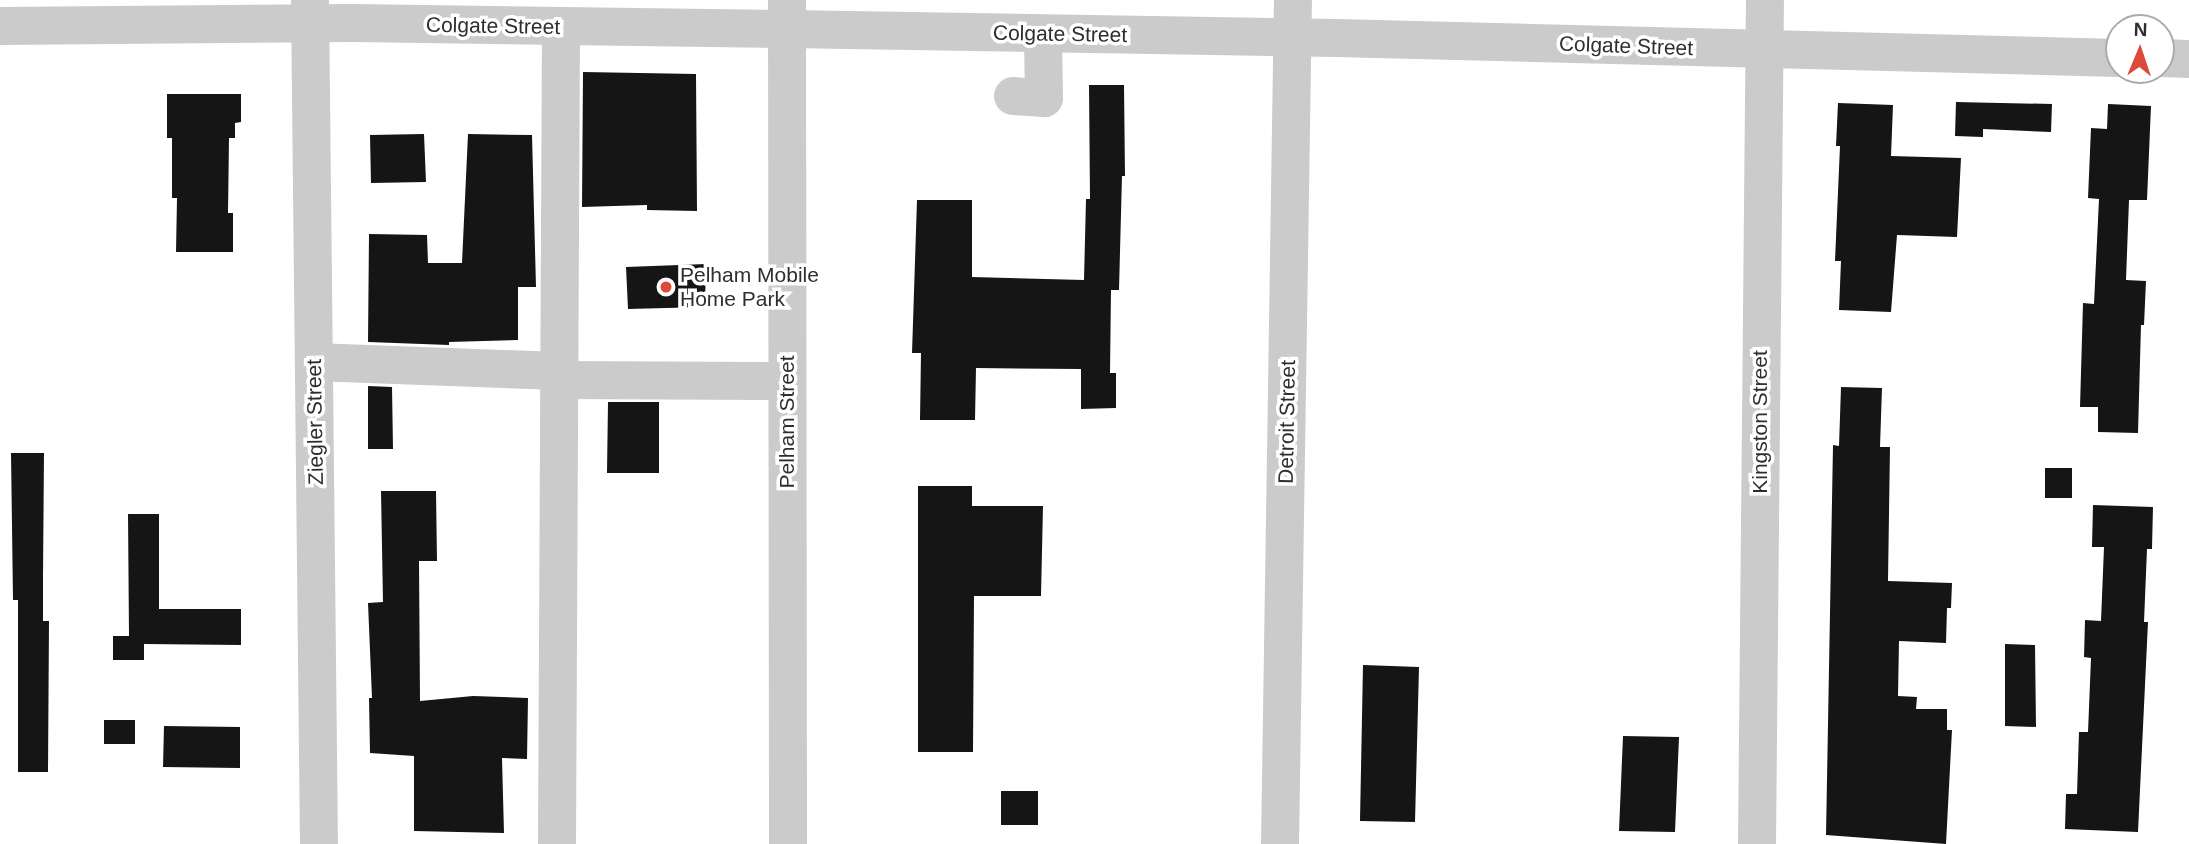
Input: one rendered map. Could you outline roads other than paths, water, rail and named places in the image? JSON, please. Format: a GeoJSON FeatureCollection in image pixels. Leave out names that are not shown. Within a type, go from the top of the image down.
{"type":"FeatureCollection","features":[{"type":"Feature","properties":{"kind":"street","name":"Detroit Street"},"geometry":{"type":"LineString","coordinates":[[1280,844],[1293,0]]}},
{"type":"Feature","properties":{"kind":"street","name":"Kingston Street"},"geometry":{"type":"LineString","coordinates":[[1757,844],[1765,0]]}},
{"type":"Feature","properties":{"kind":"street","name":"Colgate Street"},"geometry":{"type":"LineString","coordinates":[[0,26],[311,13],[561,27],[787,14],[1043,34],[1292,37],[2105,58]]}},
{"type":"Feature","properties":{"kind":"street","name":"Ziegler Street"},"geometry":{"type":"LineString","coordinates":[[311,13],[319,844]]}},
{"type":"Feature","properties":{"kind":"street","name":"Pelham Street"},"geometry":{"type":"LineString","coordinates":[[787,14],[788,844]]}},
{"type":"Feature","properties":{"kind":"street"},"geometry":{"type":"LineString","coordinates":[[557,844],[561,27]]}},
{"type":"Feature","properties":{"kind":"street"},"geometry":{"type":"LineString","coordinates":[[1013,96],[1044,98],[1043,34]]}},
{"type":"Feature","properties":{"kind":"street"},"geometry":{"type":"LineString","coordinates":[[314,362],[559,375],[787,381]]}},
{"type":"Feature","properties":{"kind":"place","name":"Pelham Mobile Home Park"},"geometry":{"type":"Point","coordinates":[666,287]}}]}
